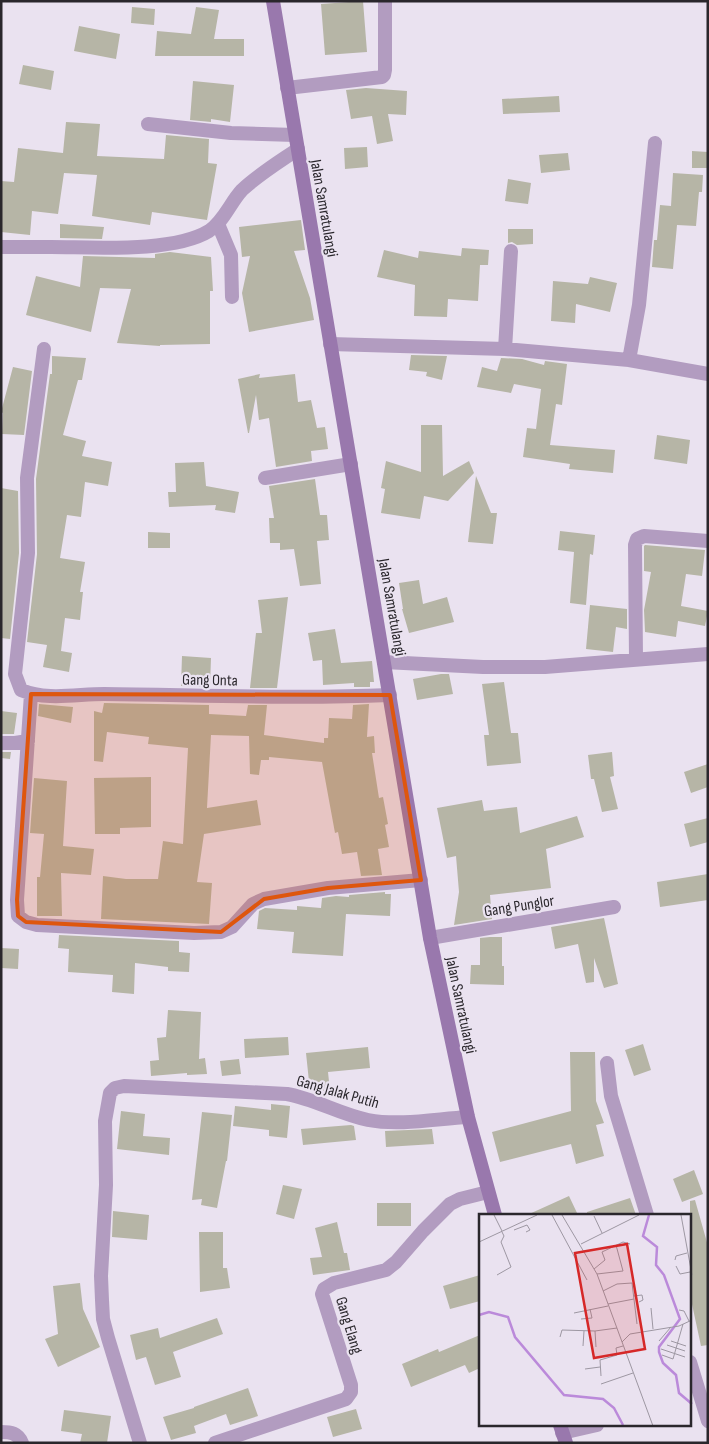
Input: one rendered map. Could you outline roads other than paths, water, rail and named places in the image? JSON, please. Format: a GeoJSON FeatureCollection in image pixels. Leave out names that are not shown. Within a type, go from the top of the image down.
{"type":"FeatureCollection","features":[{"type":"Feature","properties":{"kind":"main road","name":"Jalan Samratulangi"},"geometry":{"type":"LineString","coordinates":[[273,1],[430,938],[468,1117],[495,1214]]}},
{"type":"Feature","properties":{"kind":"street"},"geometry":{"type":"LineString","coordinates":[[288,88],[382,78],[385,70],[386,1]]}},
{"type":"Feature","properties":{"kind":"street"},"geometry":{"type":"LineString","coordinates":[[148,124],[231,132],[296,142]]}},
{"type":"Feature","properties":{"kind":"street"},"geometry":{"type":"LineString","coordinates":[[1,248],[110,248],[170,243],[190,239],[207,232],[218,224],[240,192],[296,142]]}},
{"type":"Feature","properties":{"kind":"street"},"geometry":{"type":"LineString","coordinates":[[629,360],[638,305],[656,143]]}},
{"type":"Feature","properties":{"kind":"street"},"geometry":{"type":"LineString","coordinates":[[218,224],[231,255],[232,297]]}},
{"type":"Feature","properties":{"kind":"street"},"geometry":{"type":"LineString","coordinates":[[506,348],[511,251]]}},
{"type":"Feature","properties":{"kind":"street"},"geometry":{"type":"LineString","coordinates":[[330,344],[506,348],[629,360],[708,374]]}},
{"type":"Feature","properties":{"kind":"street"},"geometry":{"type":"LineString","coordinates":[[44,349],[27,478],[28,553],[15,674],[22,690],[31,694],[17,900],[18,916],[26,922],[37,925],[194,933],[221,932],[232,927],[253,904],[264,899],[328,888],[420,880]]}},
{"type":"Feature","properties":{"kind":"street"},"geometry":{"type":"LineString","coordinates":[[265,478],[351,464]]}},
{"type":"Feature","properties":{"kind":"street"},"geometry":{"type":"LineString","coordinates":[[636,659],[637,539],[644,536],[708,541]]}},
{"type":"Feature","properties":{"kind":"street"},"geometry":{"type":"LineString","coordinates":[[384,662],[482,667],[545,667],[708,654]]}},
{"type":"Feature","properties":{"kind":"street","name":"Gang Onta"},"geometry":{"type":"LineString","coordinates":[[31,694],[44,696],[103,694],[306,698],[390,696]]}},
{"type":"Feature","properties":{"kind":"street"},"geometry":{"type":"LineString","coordinates":[[1,743],[28,741]]}},
{"type":"Feature","properties":{"kind":"street","name":"Gang Punglor"},"geometry":{"type":"LineString","coordinates":[[430,938],[614,908]]}},
{"type":"Feature","properties":{"kind":"street"},"geometry":{"type":"LineString","coordinates":[[607,1063],[611,1096],[647,1214]]}},
{"type":"Feature","properties":{"kind":"street","name":"Gang Jalak Putih"},"geometry":{"type":"LineString","coordinates":[[140,1443],[103,1319],[102,1257],[106,1185],[105,1121],[110,1093],[115,1088],[124,1086],[287,1094],[306,1099],[340,1113],[370,1120],[393,1122],[468,1117]]}},
{"type":"Feature","properties":{"kind":"street","name":"Gang Elang"},"geometry":{"type":"LineString","coordinates":[[215,1443],[346,1399],[351,1392],[351,1385],[322,1294],[324,1289],[334,1283],[386,1270],[396,1262],[450,1204],[460,1199],[488,1192]]}},
{"type":"Feature","properties":{"kind":"street"},"geometry":{"type":"LineString","coordinates":[[692,1376],[696,1404],[708,1421]]}},
{"type":"Feature","properties":{"kind":"street"},"geometry":{"type":"LineString","coordinates":[[562,1434],[593,1426]]}},
{"type":"Feature","properties":{"kind":"street"},"geometry":{"type":"LineString","coordinates":[[1,1432],[16,1434],[20,1437],[22,1443]]}}]}
